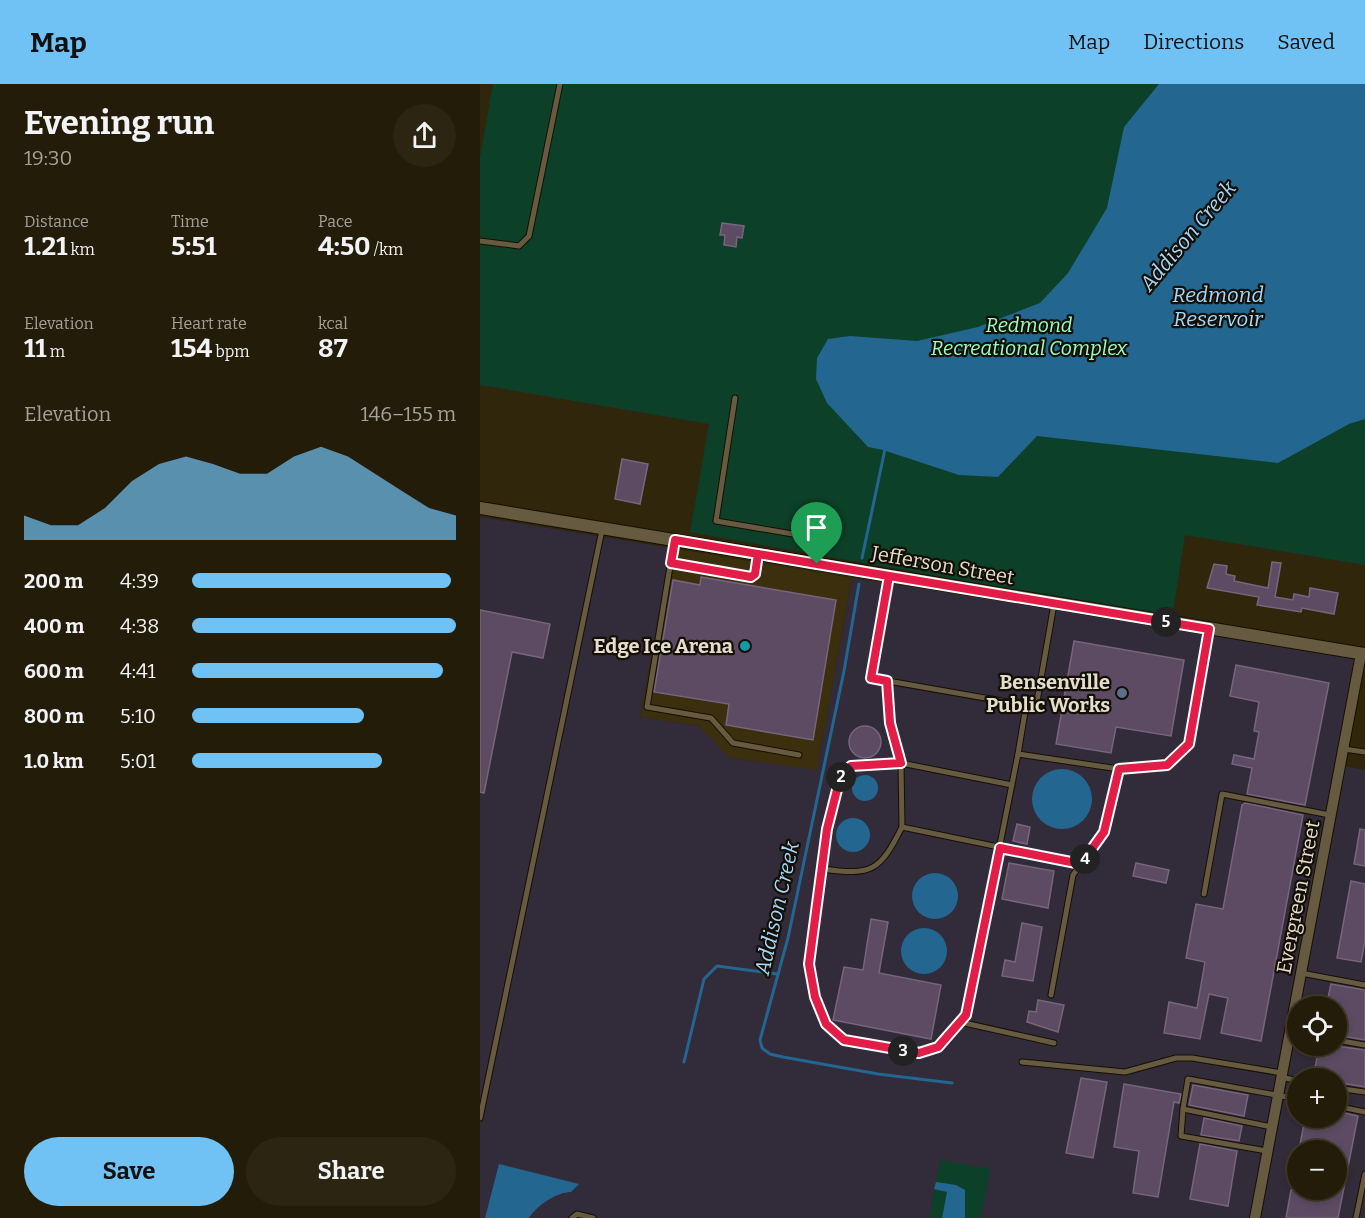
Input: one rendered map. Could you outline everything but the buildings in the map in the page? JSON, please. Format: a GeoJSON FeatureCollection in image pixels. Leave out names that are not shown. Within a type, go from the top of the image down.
{"type":"FeatureCollection","features":[{"type":"Feature","properties":{"kind":"street","name":"Jefferson Street"},"geometry":{"type":"LineString","coordinates":[[480,508],[1363,654]]}},
{"type":"Feature","properties":{"kind":"street","name":"Evergreen Street"},"geometry":{"type":"LineString","coordinates":[[1298,996],[1363,654]]}},
{"type":"Feature","properties":{"kind":"street","name":"Evergreen Street"},"geometry":{"type":"LineString","coordinates":[[1254,1218],[1287,1056]]}},
{"type":"Feature","properties":{"kind":"lane"},"geometry":{"type":"LineString","coordinates":[[480,241],[519,246],[529,236],[560,84]]}},
{"type":"Feature","properties":{"kind":"lane"},"geometry":{"type":"LineString","coordinates":[[735,398],[716,522],[822,539],[817,564]]}},
{"type":"Feature","properties":{"kind":"lane"},"geometry":{"type":"LineString","coordinates":[[480,1118],[602,528]]}},
{"type":"Feature","properties":{"kind":"lane"},"geometry":{"type":"LineString","coordinates":[[675,540],[646,707],[711,718],[733,743],[799,755]]}},
{"type":"Feature","properties":{"kind":"lane"},"geometry":{"type":"LineString","coordinates":[[671,563],[751,577],[755,574],[758,554]]}},
{"type":"Feature","properties":{"kind":"lane"},"geometry":{"type":"LineString","coordinates":[[889,576],[871,678],[1026,706],[1036,707],[1054,603]]}},
{"type":"Feature","properties":{"kind":"lane"},"geometry":{"type":"LineString","coordinates":[[1018,754],[1119,769],[1167,765],[1189,744],[1209,629]]}},
{"type":"Feature","properties":{"kind":"lane"},"geometry":{"type":"LineString","coordinates":[[823,869],[850,873],[874,868],[890,851],[902,827],[901,763],[890,723],[887,681]]}},
{"type":"Feature","properties":{"kind":"lane"},"geometry":{"type":"LineString","coordinates":[[1012,785],[901,763],[851,766],[840,778],[827,829],[809,964],[815,997],[826,1024],[844,1040],[919,1053],[938,1047],[966,1015],[1000,848],[1018,754],[1026,706]]}},
{"type":"Feature","properties":{"kind":"lane"},"geometry":{"type":"LineString","coordinates":[[1344,749],[1365,752]]}},
{"type":"Feature","properties":{"kind":"lane"},"geometry":{"type":"LineString","coordinates":[[1051,995],[1073,876],[1104,832],[1119,769]]}},
{"type":"Feature","properties":{"kind":"lane"},"geometry":{"type":"LineString","coordinates":[[1204,894],[1222,794],[1332,816]]}},
{"type":"Feature","properties":{"kind":"lane"},"geometry":{"type":"LineString","coordinates":[[902,827],[1081,864]]}},
{"type":"Feature","properties":{"kind":"lane"},"geometry":{"type":"LineString","coordinates":[[1301,973],[1365,985]]}},
{"type":"Feature","properties":{"kind":"lane"},"geometry":{"type":"LineString","coordinates":[[960,1022],[1054,1043]]}},
{"type":"Feature","properties":{"kind":"lane"},"geometry":{"type":"LineString","coordinates":[[1036,1039],[1038,1029]]}},
{"type":"Feature","properties":{"kind":"lane"},"geometry":{"type":"LineString","coordinates":[[1347,1042],[1365,1045]]}},
{"type":"Feature","properties":{"kind":"lane"},"geometry":{"type":"LineString","coordinates":[[1022,1062],[1125,1072],[1176,1059],[1192,1058],[1287,1077]]}},
{"type":"Feature","properties":{"kind":"lane"},"geometry":{"type":"LineString","coordinates":[[1267,1151],[1181,1136],[1183,1109],[1190,1077],[1287,1096]]}},
{"type":"Feature","properties":{"kind":"lane"},"geometry":{"type":"LineString","coordinates":[[1347,1090],[1365,1092]]}},
{"type":"Feature","properties":{"kind":"lane"},"geometry":{"type":"LineString","coordinates":[[1347,1108],[1365,1112]]}},
{"type":"Feature","properties":{"kind":"lane"},"geometry":{"type":"LineString","coordinates":[[1183,1109],[1272,1127]]}},
{"type":"Feature","properties":{"kind":"lane"},"geometry":{"type":"LineString","coordinates":[[1356,1218],[1365,1174]]}},
{"type":"Feature","properties":{"kind":"lane"},"geometry":{"type":"LineString","coordinates":[[572,1218],[577,1214],[593,1218]]}},
{"type":"Feature","properties":{"kind":"shaded area"},"geometry":{"type":"Polygon","coordinates":[[[480,517],[671,548],[640,717],[699,726],[730,758],[817,770],[852,578],[1364,657],[1344,766],[1365,770],[1365,1218],[480,1218],[480,517]]]}},
{"type":"Feature","properties":{"kind":"shaded area","name":"Edge Ice Arena"},"geometry":{"type":"Polygon","coordinates":[[[671,548],[852,578],[817,771],[730,758],[699,726],[640,717],[671,548]]]}},
{"type":"Feature","properties":{"kind":"green space","name":"Redmond Recreational Complex"},"geometry":{"type":"Polygon","coordinates":[[[493,84],[1365,84],[1365,565],[1185,535],[1172,618],[690,532],[709,424],[480,385],[480,157],[493,84]]]}},
{"type":"Feature","properties":{"kind":"green space"},"geometry":{"type":"Polygon","coordinates":[[[940,1160],[990,1169],[981,1218],[929,1218],[940,1160]]]}},
{"type":"Feature","properties":{"kind":"water","name":"Redmond Reservoir"},"geometry":{"type":"Polygon","coordinates":[[[1159,84],[1365,84],[1365,419],[1349,424],[1278,463],[1037,436],[998,477],[959,475],[868,447],[827,403],[816,379],[817,358],[828,339],[850,336],[917,341],[978,327],[1040,303],[1068,273],[1107,208],[1124,127],[1159,84]]]}},
{"type":"Feature","properties":{"kind":"water"},"geometry":{"type":"Polygon","coordinates":[[[1056,769],[1068,769],[1079,774],[1087,782],[1092,799],[1090,811],[1079,824],[1068,829],[1056,829],[1045,824],[1037,816],[1032,805],[1032,793],[1037,782],[1045,774],[1056,769]]]}},
{"type":"Feature","properties":{"kind":"water"},"geometry":{"type":"Polygon","coordinates":[[[865,775],[874,779],[878,788],[874,797],[865,801],[856,797],[852,788],[856,779],[865,775]]]}},
{"type":"Feature","properties":{"kind":"water"},"geometry":{"type":"Polygon","coordinates":[[[853,818],[865,823],[870,835],[865,847],[853,852],[841,847],[836,835],[841,823],[853,818]]]}},
{"type":"Feature","properties":{"kind":"water"},"geometry":{"type":"Polygon","coordinates":[[[935,873],[951,880],[958,896],[951,912],[935,919],[919,912],[912,896],[919,880],[935,873]]]}},
{"type":"Feature","properties":{"kind":"water"},"geometry":{"type":"Polygon","coordinates":[[[924,928],[940,935],[947,951],[940,967],[924,974],[908,967],[901,951],[908,935],[924,928]]]}},
{"type":"Feature","properties":{"kind":"water"},"geometry":{"type":"Polygon","coordinates":[[[499,1164],[579,1184],[571,1192],[547,1200],[529,1218],[485,1218],[499,1164]]]}},
{"type":"Feature","properties":{"kind":"water"},"geometry":{"type":"Polygon","coordinates":[[[936,1182],[956,1185],[965,1190],[965,1218],[942,1218],[947,1192],[934,1189],[936,1182]]]}},
{"type":"Feature","properties":{"kind":"waterway","name":"Addison Creek"},"geometry":{"type":"LineString","coordinates":[[862,558],[885,449]]}},
{"type":"Feature","properties":{"kind":"waterway","name":"Addison Creek"},"geometry":{"type":"LineString","coordinates":[[859,584],[844,671],[788,938],[760,1040],[762,1048],[770,1054],[783,1057],[878,1074],[952,1083]]}},
{"type":"Feature","properties":{"kind":"waterway"},"geometry":{"type":"LineString","coordinates":[[684,1062],[704,979],[717,966],[778,974]]}},
{"type":"Feature","properties":{"kind":"place","name":"Edge Ice Arena"},"geometry":{"type":"Point","coordinates":[745,646]}},
{"type":"Feature","properties":{"kind":"place","name":"Bensenville Public Works"},"geometry":{"type":"Point","coordinates":[1122,693]}},
{"type":"Feature","properties":{"kind":"route"},"geometry":{"type":"LineString","coordinates":[[817,564],[675,540],[671,563],[751,577],[755,574],[758,554],[889,576],[871,678],[887,681],[890,723],[901,763],[851,766],[840,778],[827,829],[809,964],[815,997],[826,1024],[844,1040],[919,1053],[938,1047],[966,1015],[1000,848],[1081,864],[1104,832],[1119,769],[1167,765],[1189,744],[1209,629],[817,564]]}}]}
